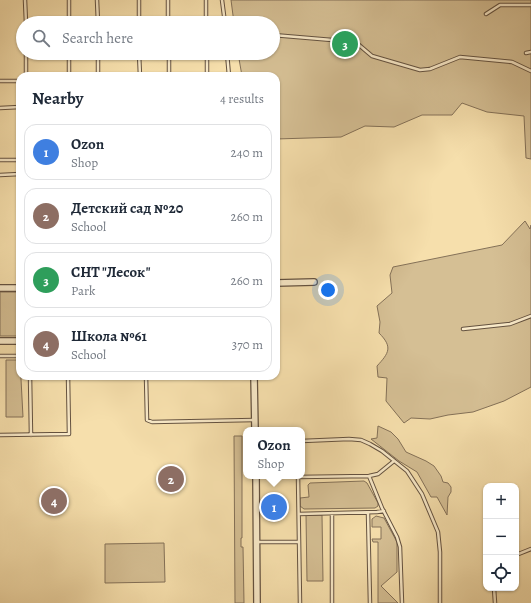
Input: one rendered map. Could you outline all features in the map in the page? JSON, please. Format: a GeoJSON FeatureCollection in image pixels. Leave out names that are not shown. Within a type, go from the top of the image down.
{"type":"FeatureCollection","features":[{"type":"Feature","properties":{"kind":"street"},"geometry":{"type":"LineString","coordinates":[[280,283],[314,282]]}},
{"type":"Feature","properties":{"kind":"street"},"geometry":{"type":"LineString","coordinates":[[0,288],[16,288]]}},
{"type":"Feature","properties":{"kind":"street"},"geometry":{"type":"LineString","coordinates":[[0,341],[16,341]]}},
{"type":"Feature","properties":{"kind":"street"},"geometry":{"type":"LineString","coordinates":[[254,380],[255,427]]}},
{"type":"Feature","properties":{"kind":"street"},"geometry":{"type":"LineString","coordinates":[[256,479],[257,603]]}},
{"type":"Feature","properties":{"kind":"lane"},"geometry":{"type":"LineString","coordinates":[[26,0],[26,16]]}},
{"type":"Feature","properties":{"kind":"lane"},"geometry":{"type":"LineString","coordinates":[[68,0],[69,16]]}},
{"type":"Feature","properties":{"kind":"lane"},"geometry":{"type":"LineString","coordinates":[[97,0],[98,16]]}},
{"type":"Feature","properties":{"kind":"lane"},"geometry":{"type":"LineString","coordinates":[[138,0],[139,16]]}},
{"type":"Feature","properties":{"kind":"lane"},"geometry":{"type":"LineString","coordinates":[[168,0],[168,16]]}},
{"type":"Feature","properties":{"kind":"lane"},"geometry":{"type":"LineString","coordinates":[[206,0],[206,16]]}},
{"type":"Feature","properties":{"kind":"lane"},"geometry":{"type":"LineString","coordinates":[[222,0],[224,16]]}},
{"type":"Feature","properties":{"kind":"lane"},"geometry":{"type":"LineString","coordinates":[[486,14],[500,5],[531,5]]}},
{"type":"Feature","properties":{"kind":"lane"},"geometry":{"type":"LineString","coordinates":[[280,36],[344,41],[359,45],[372,56],[420,70],[430,69],[460,57],[512,62],[531,71]]}},
{"type":"Feature","properties":{"kind":"lane"},"geometry":{"type":"LineString","coordinates":[[526,53],[531,52]]}},
{"type":"Feature","properties":{"kind":"lane"},"geometry":{"type":"LineString","coordinates":[[26,60],[26,72]]}},
{"type":"Feature","properties":{"kind":"lane"},"geometry":{"type":"LineString","coordinates":[[69,60],[69,72]]}},
{"type":"Feature","properties":{"kind":"lane"},"geometry":{"type":"LineString","coordinates":[[98,60],[98,72]]}},
{"type":"Feature","properties":{"kind":"lane"},"geometry":{"type":"LineString","coordinates":[[139,60],[140,72]]}},
{"type":"Feature","properties":{"kind":"lane"},"geometry":{"type":"LineString","coordinates":[[169,60],[169,72]]}},
{"type":"Feature","properties":{"kind":"lane"},"geometry":{"type":"LineString","coordinates":[[207,60],[207,72]]}},
{"type":"Feature","properties":{"kind":"lane"},"geometry":{"type":"LineString","coordinates":[[228,60],[229,72]]}},
{"type":"Feature","properties":{"kind":"lane"},"geometry":{"type":"LineString","coordinates":[[0,81],[16,81]]}},
{"type":"Feature","properties":{"kind":"lane"},"geometry":{"type":"LineString","coordinates":[[0,108],[16,107]]}},
{"type":"Feature","properties":{"kind":"lane"},"geometry":{"type":"LineString","coordinates":[[0,160],[16,160]]}},
{"type":"Feature","properties":{"kind":"lane"},"geometry":{"type":"LineString","coordinates":[[0,175],[16,174]]}},
{"type":"Feature","properties":{"kind":"lane"},"geometry":{"type":"LineString","coordinates":[[463,329],[510,324],[531,316]]}},
{"type":"Feature","properties":{"kind":"lane"},"geometry":{"type":"LineString","coordinates":[[0,356],[16,356]]}},
{"type":"Feature","properties":{"kind":"lane"},"geometry":{"type":"LineString","coordinates":[[30,380],[31,435]]}},
{"type":"Feature","properties":{"kind":"lane"},"geometry":{"type":"LineString","coordinates":[[0,436],[69,434],[68,380]]}},
{"type":"Feature","properties":{"kind":"lane"},"geometry":{"type":"LineString","coordinates":[[146,380],[147,420],[152,422],[255,420]]}},
{"type":"Feature","properties":{"kind":"lane"},"geometry":{"type":"LineString","coordinates":[[305,441],[361,440],[370,444],[407,471],[416,484],[438,532],[440,552],[440,603]]}},
{"type":"Feature","properties":{"kind":"lane"},"geometry":{"type":"LineString","coordinates":[[305,476],[369,476],[378,474],[394,461]]}},
{"type":"Feature","properties":{"kind":"lane"},"geometry":{"type":"LineString","coordinates":[[369,476],[400,546],[402,603]]}},
{"type":"Feature","properties":{"kind":"lane"},"geometry":{"type":"LineString","coordinates":[[298,479],[300,603]]}},
{"type":"Feature","properties":{"kind":"lane"},"geometry":{"type":"LineString","coordinates":[[299,514],[384,511]]}},
{"type":"Feature","properties":{"kind":"lane"},"geometry":{"type":"LineString","coordinates":[[368,512],[370,603]]}},
{"type":"Feature","properties":{"kind":"lane"},"geometry":{"type":"LineString","coordinates":[[332,513],[332,603]]}},
{"type":"Feature","properties":{"kind":"lane"},"geometry":{"type":"LineString","coordinates":[[256,542],[299,542]]}},
{"type":"Feature","properties":{"kind":"lane"},"geometry":{"type":"LineString","coordinates":[[519,554],[531,549]]}},
{"type":"Feature","properties":{"kind":"lane"},"geometry":{"type":"LineString","coordinates":[[494,591],[495,603]]}},
{"type":"Feature","properties":{"kind":"shaded area"},"geometry":{"type":"Polygon","coordinates":[[[231,0],[531,0],[531,159],[526,158],[524,116],[487,112],[462,103],[452,115],[422,115],[394,127],[365,126],[341,137],[280,139],[280,72],[241,72],[239,60],[280,60],[280,16],[233,16],[231,0]]]}},
{"type":"Feature","properties":{"kind":"shaded area"},"geometry":{"type":"Polygon","coordinates":[[[525,221],[530,229],[531,225],[531,387],[504,401],[473,412],[430,419],[411,418],[404,423],[386,401],[387,378],[378,377],[377,366],[387,354],[388,346],[379,333],[380,322],[377,306],[392,293],[390,275],[393,267],[502,245],[525,221]]]}},
{"type":"Feature","properties":{"kind":"shaded area"},"geometry":{"type":"Polygon","coordinates":[[[0,292],[16,292],[16,336],[0,336],[0,292]]]}},
{"type":"Feature","properties":{"kind":"shaded area"},"geometry":{"type":"Polygon","coordinates":[[[6,360],[16,360],[16,380],[21,380],[23,417],[6,417],[6,360]]]}},
{"type":"Feature","properties":{"kind":"shaded area"},"geometry":{"type":"Polygon","coordinates":[[[378,426],[391,432],[398,439],[406,452],[434,466],[443,482],[448,483],[451,487],[451,492],[448,497],[447,515],[437,497],[431,497],[417,472],[399,461],[371,439],[377,438],[378,426]]]}},
{"type":"Feature","properties":{"kind":"shaded area"},"geometry":{"type":"Polygon","coordinates":[[[234,436],[242,436],[241,547],[243,547],[244,603],[235,603],[234,436]]]}},
{"type":"Feature","properties":{"kind":"shaded area"},"geometry":{"type":"Polygon","coordinates":[[[364,481],[367,483],[378,503],[378,506],[375,508],[304,509],[300,506],[300,498],[309,497],[308,485],[310,483],[364,481]]]}},
{"type":"Feature","properties":{"kind":"shaded area"},"geometry":{"type":"Polygon","coordinates":[[[306,515],[322,515],[323,581],[307,581],[306,515]]]}},
{"type":"Feature","properties":{"kind":"shaded area"},"geometry":{"type":"Polygon","coordinates":[[[376,516],[384,518],[397,542],[397,572],[381,586],[398,603],[378,603],[378,542],[373,542],[372,539],[381,539],[381,527],[372,527],[372,519],[376,516]]]}},
{"type":"Feature","properties":{"kind":"shaded area"},"geometry":{"type":"Polygon","coordinates":[[[164,543],[165,582],[105,583],[105,544],[164,543]]]}},
{"type":"Feature","properties":{"kind":"place","name":"СНТ \"Лесок\""},"geometry":{"type":"Point","coordinates":[345,44]}},
{"type":"Feature","properties":{"kind":"place","name":"Детский сад №20"},"geometry":{"type":"Point","coordinates":[171,479]}},
{"type":"Feature","properties":{"kind":"place","name":"Школа №61"},"geometry":{"type":"Point","coordinates":[54,501]}},
{"type":"Feature","properties":{"kind":"place","name":"Ozon"},"geometry":{"type":"Point","coordinates":[274,507]}}]}
